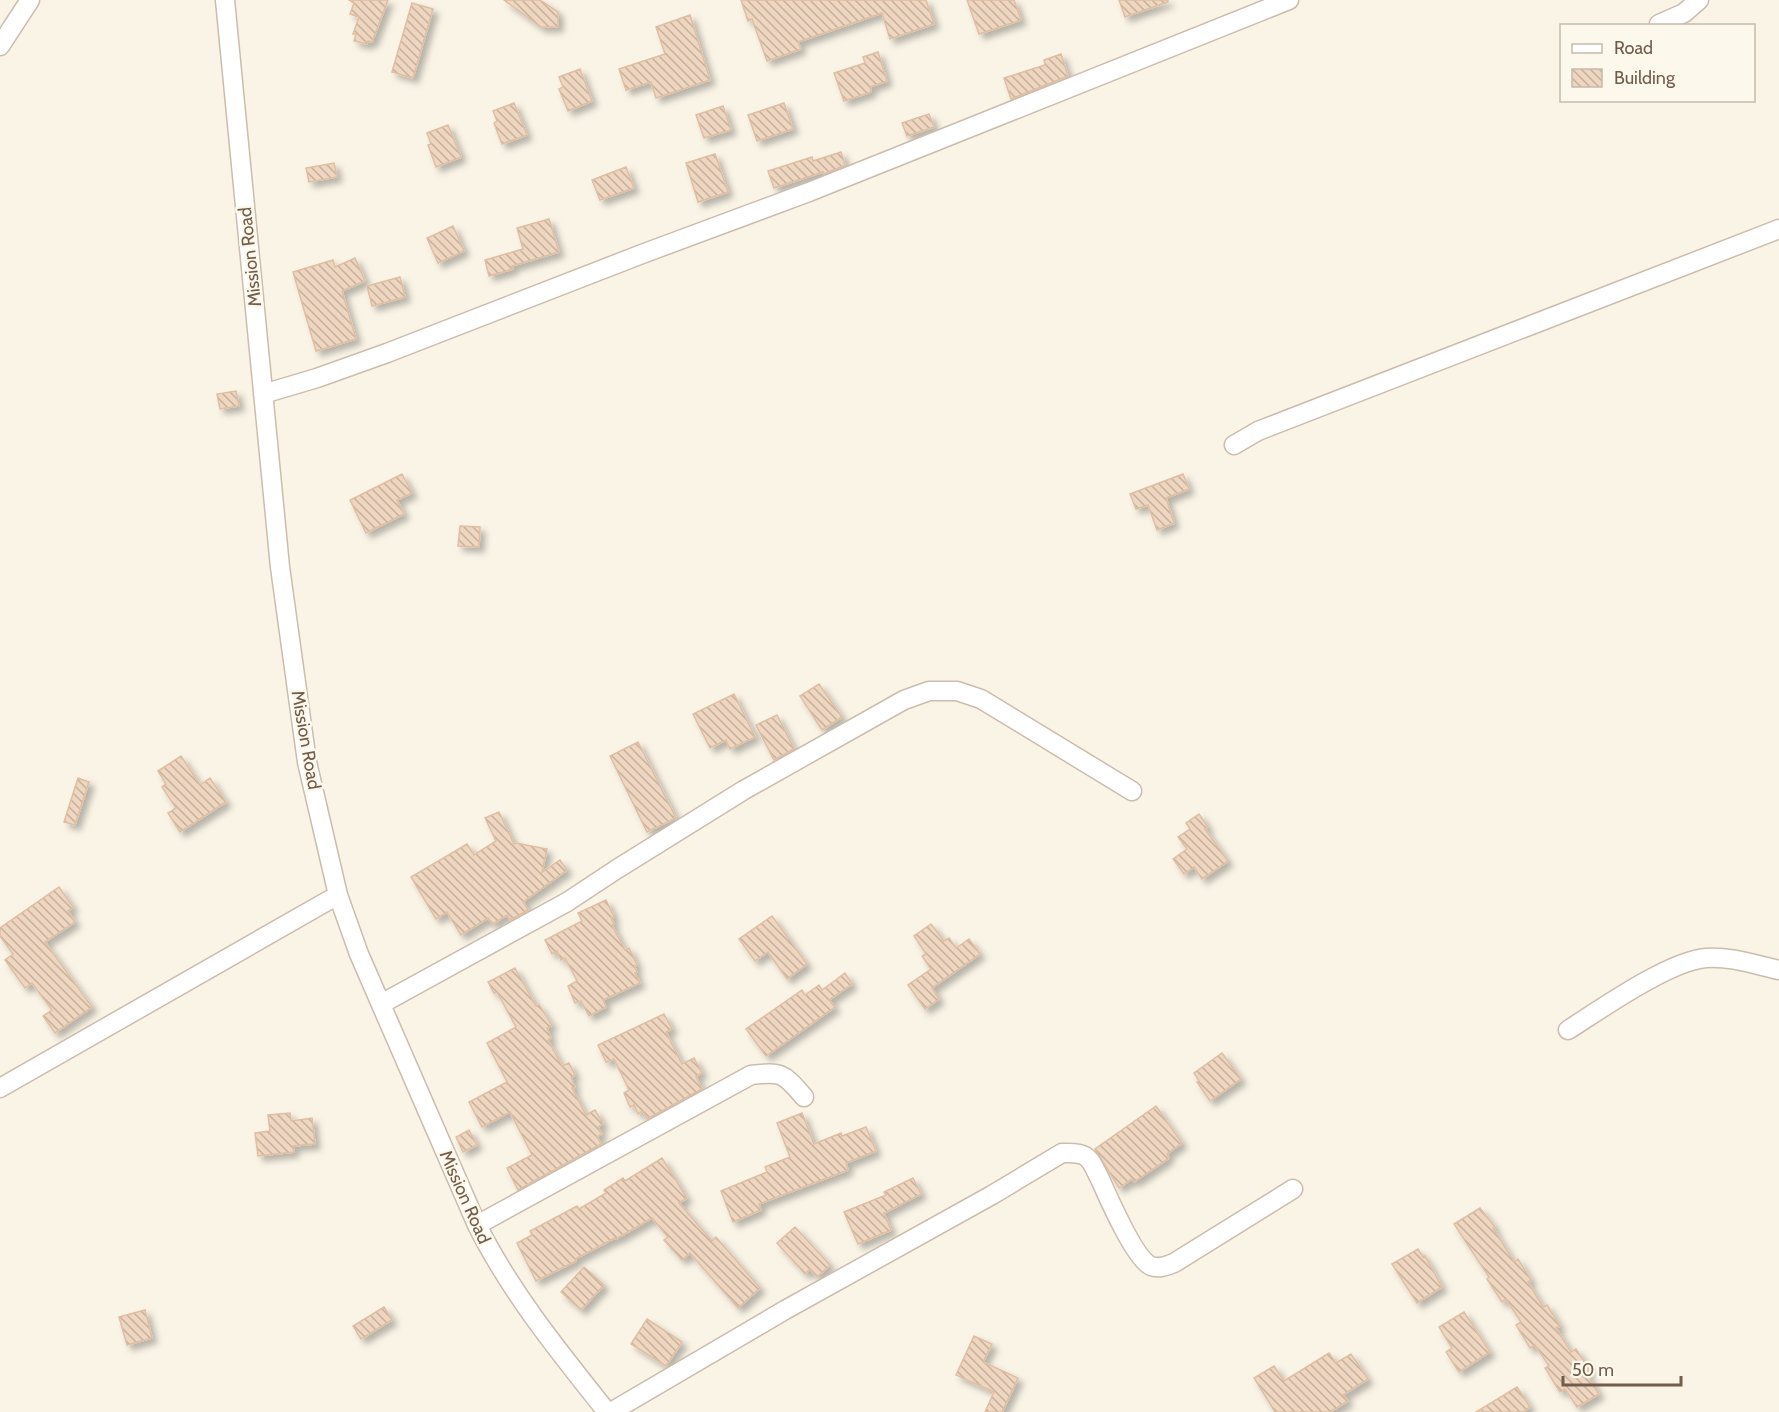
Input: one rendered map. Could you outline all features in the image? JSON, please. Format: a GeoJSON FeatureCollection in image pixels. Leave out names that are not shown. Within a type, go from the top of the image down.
{"type":"FeatureCollection","features":[{"type":"Feature","properties":{"kind":"street"},"geometry":{"type":"LineString","coordinates":[[0,46],[30,0]]}},
{"type":"Feature","properties":{"kind":"street","name":"Mission Road"},"geometry":{"type":"LineString","coordinates":[[225,0],[280,567],[307,762],[338,895],[359,954],[492,1255],[569,1364],[609,1412]]}},
{"type":"Feature","properties":{"kind":"street"},"geometry":{"type":"LineString","coordinates":[[263,394],[387,353],[809,192],[1288,0]]}},
{"type":"Feature","properties":{"kind":"street"},"geometry":{"type":"LineString","coordinates":[[1659,24],[1684,13],[1699,0]]}},
{"type":"Feature","properties":{"kind":"street"},"geometry":{"type":"LineString","coordinates":[[1234,445],[1258,431],[1779,229]]}},
{"type":"Feature","properties":{"kind":"street"},"geometry":{"type":"LineString","coordinates":[[381,1004],[567,902],[725,802],[830,741],[904,700],[929,691],[957,691],[981,699],[1132,791]]}},
{"type":"Feature","properties":{"kind":"street"},"geometry":{"type":"LineString","coordinates":[[0,1088],[338,895]]}},
{"type":"Feature","properties":{"kind":"street"},"geometry":{"type":"LineString","coordinates":[[1568,1029],[1648,981],[1685,963],[1705,958],[1722,959],[1779,970]]}},
{"type":"Feature","properties":{"kind":"street"},"geometry":{"type":"LineString","coordinates":[[477,1225],[751,1075],[770,1072],[786,1076],[804,1097]]}},
{"type":"Feature","properties":{"kind":"street"},"geometry":{"type":"LineString","coordinates":[[609,1412],[1062,1153],[1074,1152],[1085,1156],[1094,1168],[1130,1240],[1144,1260],[1151,1266],[1162,1268],[1174,1263],[1293,1189]]}},
{"type":"Feature","properties":{"kind":"building"},"geometry":{"type":"Polygon","coordinates":[[[349,0],[388,0],[372,42],[368,41],[367,44],[354,41],[356,34],[353,34],[359,17],[350,14],[354,3],[349,0]]]}},
{"type":"Feature","properties":{"kind":"building"},"geometry":{"type":"Polygon","coordinates":[[[504,0],[540,0],[558,12],[558,27],[541,27],[504,0]]]}},
{"type":"Feature","properties":{"kind":"building"},"geometry":{"type":"Polygon","coordinates":[[[741,0],[926,0],[934,24],[890,39],[882,13],[798,42],[801,49],[767,61],[752,19],[748,21],[741,0]]]}},
{"type":"Feature","properties":{"kind":"building"},"geometry":{"type":"Polygon","coordinates":[[[967,0],[1014,0],[1021,20],[979,34],[967,0]]]}},
{"type":"Feature","properties":{"kind":"building"},"geometry":{"type":"Polygon","coordinates":[[[1119,0],[1168,0],[1168,2],[1125,17],[1119,0]]]}},
{"type":"Feature","properties":{"kind":"building"},"geometry":{"type":"Polygon","coordinates":[[[412,3],[433,9],[413,78],[392,72],[412,3]]]}},
{"type":"Feature","properties":{"kind":"building"},"geometry":{"type":"Polygon","coordinates":[[[690,15],[710,80],[656,98],[651,82],[626,90],[619,69],[665,54],[656,27],[690,15]]]}},
{"type":"Feature","properties":{"kind":"building"},"geometry":{"type":"Polygon","coordinates":[[[878,52],[887,81],[870,87],[871,92],[844,101],[834,73],[865,63],[863,57],[878,52]]]}},
{"type":"Feature","properties":{"kind":"building"},"geometry":{"type":"Polygon","coordinates":[[[1061,54],[1068,76],[1011,99],[1004,78],[1045,65],[1044,60],[1061,54]]]}},
{"type":"Feature","properties":{"kind":"building"},"geometry":{"type":"Polygon","coordinates":[[[580,69],[592,101],[568,111],[559,89],[563,87],[559,77],[580,69]]]}},
{"type":"Feature","properties":{"kind":"building"},"geometry":{"type":"Polygon","coordinates":[[[514,103],[527,135],[502,144],[494,123],[497,121],[493,111],[514,103]]]}},
{"type":"Feature","properties":{"kind":"building"},"geometry":{"type":"Polygon","coordinates":[[[784,103],[793,129],[757,141],[748,115],[784,103]]]}},
{"type":"Feature","properties":{"kind":"building"},"geometry":{"type":"Polygon","coordinates":[[[723,106],[731,130],[704,138],[696,115],[723,106]]]}},
{"type":"Feature","properties":{"kind":"building"},"geometry":{"type":"Polygon","coordinates":[[[929,114],[934,127],[907,136],[902,123],[929,114]]]}},
{"type":"Feature","properties":{"kind":"building"},"geometry":{"type":"Polygon","coordinates":[[[448,125],[461,157],[436,167],[428,145],[431,144],[427,133],[448,125]]]}},
{"type":"Feature","properties":{"kind":"building"},"geometry":{"type":"Polygon","coordinates":[[[841,152],[845,165],[824,174],[823,172],[774,188],[768,171],[812,157],[813,161],[841,152]]]}},
{"type":"Feature","properties":{"kind":"building"},"geometry":{"type":"Polygon","coordinates":[[[715,154],[728,192],[698,202],[686,163],[715,154]]]}},
{"type":"Feature","properties":{"kind":"building"},"geometry":{"type":"Polygon","coordinates":[[[334,163],[337,177],[309,182],[306,168],[334,163]]]}},
{"type":"Feature","properties":{"kind":"building"},"geometry":{"type":"Polygon","coordinates":[[[626,167],[634,188],[600,200],[592,180],[626,167]]]}},
{"type":"Feature","properties":{"kind":"building"},"geometry":{"type":"Polygon","coordinates":[[[549,219],[559,252],[512,266],[513,269],[489,276],[485,260],[523,249],[517,228],[549,219]]]}},
{"type":"Feature","properties":{"kind":"building"},"geometry":{"type":"Polygon","coordinates":[[[453,226],[464,251],[438,263],[427,238],[453,226]]]}},
{"type":"Feature","properties":{"kind":"building"},"geometry":{"type":"Polygon","coordinates":[[[355,258],[365,281],[342,291],[356,339],[316,351],[293,272],[333,260],[335,267],[355,258]]]}},
{"type":"Feature","properties":{"kind":"building"},"geometry":{"type":"Polygon","coordinates":[[[400,277],[405,297],[372,306],[367,286],[400,277]]]}},
{"type":"Feature","properties":{"kind":"building"},"geometry":{"type":"Polygon","coordinates":[[[236,391],[239,406],[220,409],[217,394],[236,391]]]}},
{"type":"Feature","properties":{"kind":"building"},"geometry":{"type":"Polygon","coordinates":[[[402,474],[412,493],[397,500],[404,514],[366,533],[350,500],[402,474]]]}},
{"type":"Feature","properties":{"kind":"building"},"geometry":{"type":"Polygon","coordinates":[[[1183,474],[1189,489],[1166,498],[1174,523],[1157,530],[1148,505],[1136,509],[1130,494],[1183,474]]]}},
{"type":"Feature","properties":{"kind":"building"},"geometry":{"type":"Polygon","coordinates":[[[460,526],[480,527],[479,547],[458,546],[460,526]]]}},
{"type":"Feature","properties":{"kind":"building"},"geometry":{"type":"Polygon","coordinates":[[[819,684],[842,717],[822,730],[800,696],[819,684]]]}},
{"type":"Feature","properties":{"kind":"building"},"geometry":{"type":"Polygon","coordinates":[[[734,694],[755,737],[730,749],[726,740],[710,748],[693,714],[734,694]]]}},
{"type":"Feature","properties":{"kind":"building"},"geometry":{"type":"Polygon","coordinates":[[[777,715],[794,749],[774,760],[756,725],[777,715]]]}},
{"type":"Feature","properties":{"kind":"building"},"geometry":{"type":"Polygon","coordinates":[[[638,742],[676,818],[647,832],[610,756],[638,742]]]}},
{"type":"Feature","properties":{"kind":"building"},"geometry":{"type":"Polygon","coordinates":[[[181,756],[200,785],[210,778],[226,802],[180,832],[168,813],[176,808],[162,787],[166,784],[158,771],[181,756]]]}},
{"type":"Feature","properties":{"kind":"building"},"geometry":{"type":"Polygon","coordinates":[[[78,778],[89,782],[75,825],[64,822],[78,778]]]}},
{"type":"Feature","properties":{"kind":"building"},"geometry":{"type":"Polygon","coordinates":[[[499,812],[514,844],[547,849],[542,872],[560,860],[567,870],[523,902],[528,910],[510,920],[507,915],[493,924],[488,918],[461,935],[447,912],[436,919],[411,877],[467,844],[474,855],[496,841],[485,818],[499,812]]]}},
{"type":"Feature","properties":{"kind":"building"},"geometry":{"type":"Polygon","coordinates":[[[1199,814],[1208,827],[1205,829],[1228,861],[1202,879],[1194,867],[1184,874],[1173,859],[1187,849],[1178,837],[1190,829],[1186,823],[1199,814]]]}},
{"type":"Feature","properties":{"kind":"building"},"geometry":{"type":"Polygon","coordinates":[[[59,887],[73,907],[68,911],[75,922],[45,942],[92,1007],[55,1033],[43,1016],[52,1010],[32,983],[25,988],[5,960],[13,954],[0,936],[0,928],[59,887]]]}},
{"type":"Feature","properties":{"kind":"building"},"geometry":{"type":"Polygon","coordinates":[[[606,900],[614,917],[611,918],[614,924],[612,925],[625,950],[629,948],[637,965],[634,966],[637,972],[635,973],[640,983],[603,1000],[606,1007],[589,1016],[581,1001],[575,1003],[568,986],[577,981],[565,958],[561,960],[557,951],[552,954],[545,940],[582,921],[578,913],[606,900]]]}},
{"type":"Feature","properties":{"kind":"building"},"geometry":{"type":"Polygon","coordinates":[[[772,916],[807,964],[787,979],[768,952],[755,961],[739,939],[772,916]]]}},
{"type":"Feature","properties":{"kind":"building"},"geometry":{"type":"Polygon","coordinates":[[[931,924],[944,941],[949,938],[956,948],[969,939],[980,954],[932,988],[939,999],[925,1009],[908,985],[931,969],[922,956],[926,954],[914,936],[931,924]]]}},
{"type":"Feature","properties":{"kind":"building"},"geometry":{"type":"Polygon","coordinates":[[[515,968],[536,1006],[539,1005],[552,1025],[547,1028],[551,1038],[548,1040],[562,1066],[569,1063],[575,1075],[571,1077],[575,1087],[572,1088],[586,1115],[595,1110],[603,1124],[598,1127],[602,1134],[597,1137],[601,1144],[518,1190],[507,1168],[532,1155],[510,1112],[482,1127],[469,1102],[507,1082],[487,1043],[516,1027],[497,992],[494,993],[488,982],[515,968]]]}},
{"type":"Feature","properties":{"kind":"building"},"geometry":{"type":"Polygon","coordinates":[[[845,973],[852,984],[829,1000],[835,1007],[766,1056],[746,1029],[802,990],[805,995],[819,985],[822,990],[845,973]]]}},
{"type":"Feature","properties":{"kind":"building"},"geometry":{"type":"Polygon","coordinates":[[[664,1014],[672,1029],[666,1032],[682,1064],[694,1058],[702,1073],[696,1076],[702,1089],[647,1119],[643,1111],[638,1114],[634,1105],[630,1107],[624,1093],[629,1090],[614,1059],[606,1062],[598,1045],[664,1014]]]}},
{"type":"Feature","properties":{"kind":"building"},"geometry":{"type":"Polygon","coordinates":[[[1222,1053],[1241,1079],[1210,1101],[1197,1082],[1199,1081],[1194,1073],[1222,1053]]]}},
{"type":"Feature","properties":{"kind":"building"},"geometry":{"type":"Polygon","coordinates":[[[1156,1106],[1182,1143],[1167,1154],[1169,1158],[1134,1182],[1132,1179],[1119,1188],[1095,1149],[1156,1106]]]}},
{"type":"Feature","properties":{"kind":"building"},"geometry":{"type":"Polygon","coordinates":[[[290,1113],[291,1121],[312,1118],[315,1144],[293,1146],[294,1152],[258,1156],[255,1133],[270,1131],[268,1115],[290,1113]]]}},
{"type":"Feature","properties":{"kind":"building"},"geometry":{"type":"Polygon","coordinates":[[[802,1113],[814,1144],[841,1133],[842,1136],[866,1127],[876,1151],[846,1163],[848,1170],[759,1204],[761,1210],[733,1222],[721,1191],[767,1172],[765,1167],[790,1157],[777,1123],[802,1113]]]}},
{"type":"Feature","properties":{"kind":"building"},"geometry":{"type":"Polygon","coordinates":[[[469,1130],[477,1145],[463,1152],[456,1137],[469,1130]]]}},
{"type":"Feature","properties":{"kind":"building"},"geometry":{"type":"Polygon","coordinates":[[[662,1158],[687,1198],[679,1203],[712,1241],[716,1237],[760,1288],[738,1308],[690,1253],[682,1260],[664,1240],[668,1237],[652,1218],[536,1281],[517,1243],[532,1235],[530,1231],[577,1206],[579,1209],[606,1193],[604,1190],[623,1178],[625,1181],[662,1158]]]}},
{"type":"Feature","properties":{"kind":"building"},"geometry":{"type":"Polygon","coordinates":[[[913,1178],[921,1194],[884,1213],[891,1230],[858,1244],[844,1212],[886,1195],[884,1192],[913,1178]]]}},
{"type":"Feature","properties":{"kind":"building"},"geometry":{"type":"Polygon","coordinates":[[[1480,1208],[1495,1227],[1493,1228],[1514,1262],[1518,1259],[1531,1280],[1528,1282],[1543,1307],[1547,1305],[1560,1326],[1556,1328],[1571,1352],[1576,1349],[1590,1370],[1586,1372],[1599,1394],[1577,1407],[1565,1389],[1560,1392],[1545,1368],[1549,1366],[1535,1345],[1530,1348],[1516,1325],[1521,1322],[1506,1299],[1502,1302],[1487,1279],[1489,1277],[1454,1224],[1480,1208]]]}},
{"type":"Feature","properties":{"kind":"building"},"geometry":{"type":"Polygon","coordinates":[[[795,1227],[830,1265],[817,1277],[810,1269],[805,1274],[777,1243],[795,1227]]]}},
{"type":"Feature","properties":{"kind":"building"},"geometry":{"type":"Polygon","coordinates":[[[1418,1249],[1423,1257],[1425,1256],[1442,1287],[1417,1303],[1392,1264],[1418,1249]]]}},
{"type":"Feature","properties":{"kind":"building"},"geometry":{"type":"Polygon","coordinates":[[[584,1267],[604,1285],[581,1310],[561,1292],[584,1267]]]}},
{"type":"Feature","properties":{"kind":"building"},"geometry":{"type":"Polygon","coordinates":[[[384,1307],[392,1320],[361,1339],[353,1326],[384,1307]]]}},
{"type":"Feature","properties":{"kind":"building"},"geometry":{"type":"Polygon","coordinates":[[[145,1310],[152,1338],[127,1345],[119,1317],[145,1310]]]}},
{"type":"Feature","properties":{"kind":"building"},"geometry":{"type":"Polygon","coordinates":[[[1464,1312],[1490,1352],[1459,1372],[1446,1352],[1452,1348],[1439,1327],[1464,1312]]]}},
{"type":"Feature","properties":{"kind":"building"},"geometry":{"type":"Polygon","coordinates":[[[647,1319],[682,1342],[666,1366],[631,1344],[647,1319]]]}},
{"type":"Feature","properties":{"kind":"building"},"geometry":{"type":"Polygon","coordinates":[[[974,1336],[992,1344],[983,1362],[1018,1378],[1002,1412],[985,1412],[994,1392],[956,1375],[974,1336]]]}},
{"type":"Feature","properties":{"kind":"building"},"geometry":{"type":"Polygon","coordinates":[[[1329,1353],[1336,1363],[1351,1354],[1368,1379],[1343,1395],[1348,1401],[1330,1412],[1275,1412],[1254,1378],[1274,1366],[1284,1381],[1329,1353]]]}},
{"type":"Feature","properties":{"kind":"building"},"geometry":{"type":"Polygon","coordinates":[[[1517,1387],[1530,1407],[1523,1412],[1476,1412],[1517,1387]]]}}]}
